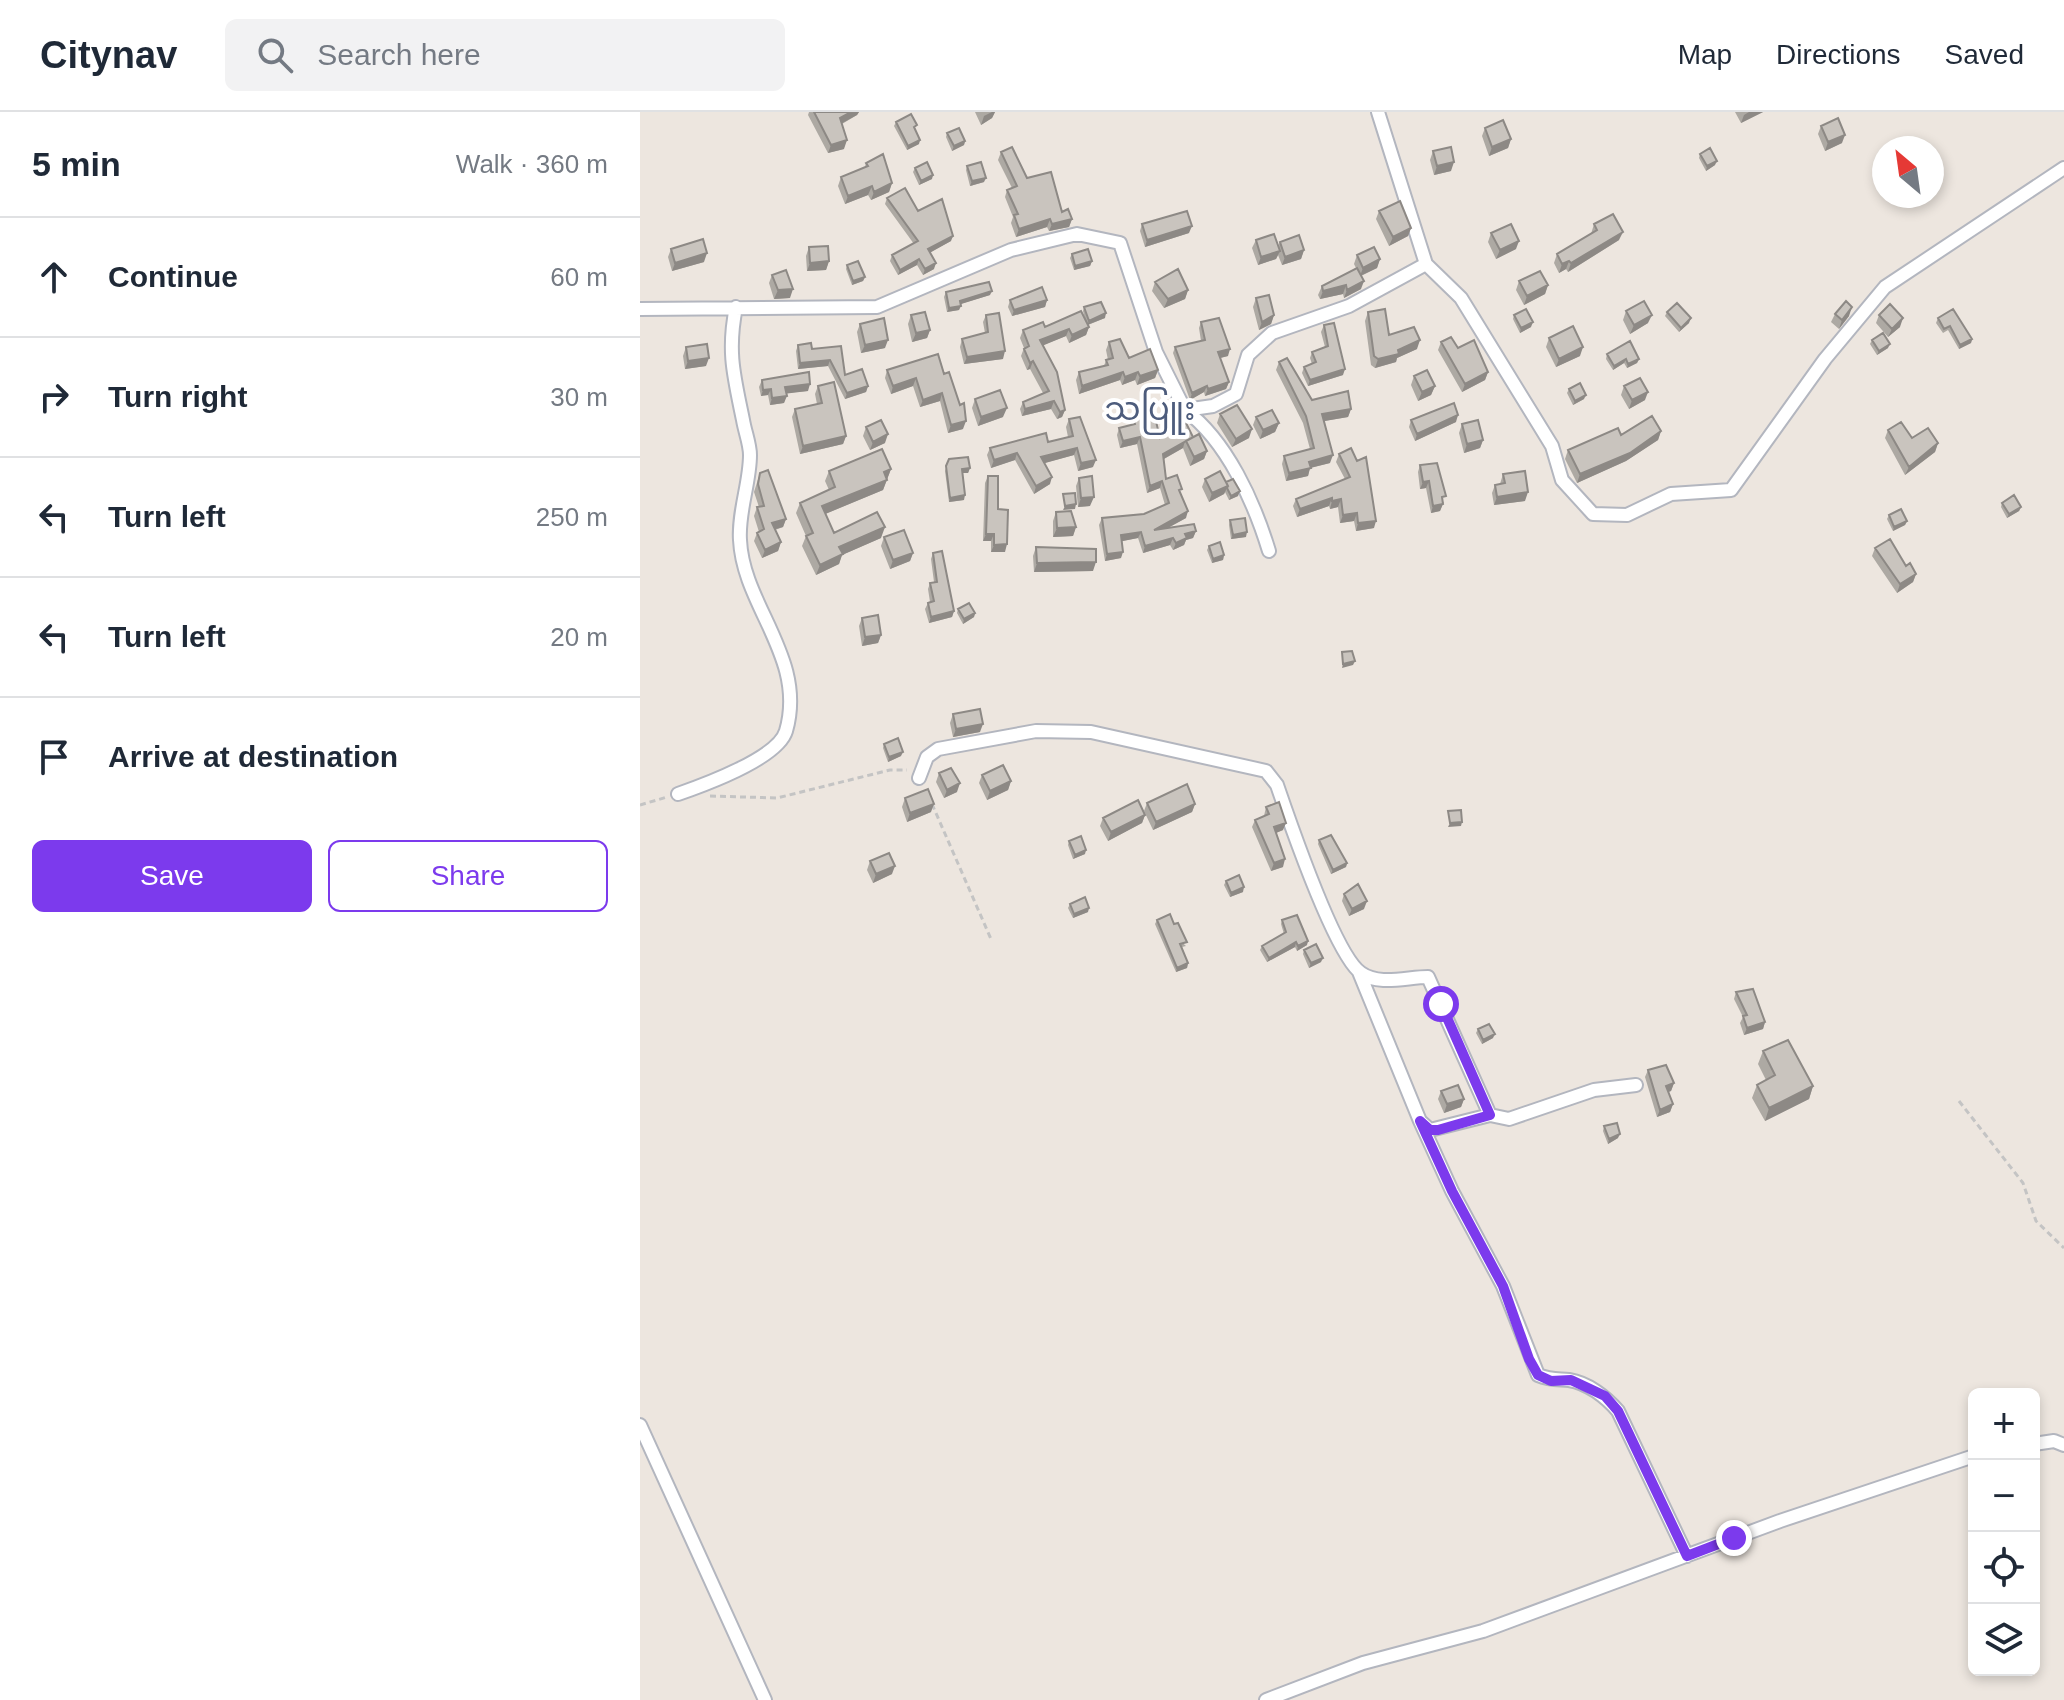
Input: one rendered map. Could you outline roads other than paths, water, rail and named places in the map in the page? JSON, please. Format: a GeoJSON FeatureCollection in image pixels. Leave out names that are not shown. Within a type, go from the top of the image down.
{"type":"FeatureCollection","features":[{"type":"Feature","properties":{"kind":"street"},"geometry":{"type":"LineString","coordinates":[[1378,112],[1426,264],[1461,298],[1530,416],[1552,446],[1562,480],[1593,514],[1627,515],[1671,494],[1731,490],[1825,359],[1885,287],[2064,168]]}},
{"type":"Feature","properties":{"kind":"street"},"geometry":{"type":"LineString","coordinates":[[640,309],[877,307],[1011,250],[1077,234],[1120,243],[1136,283],[1156,352],[1185,410],[1206,426],[1230,463],[1261,524],[1269,551]]}},
{"type":"Feature","properties":{"kind":"street"},"geometry":{"type":"LineString","coordinates":[[1185,410],[1213,406],[1236,394],[1248,355],[1272,333],[1349,306],[1426,264]]}},
{"type":"Feature","properties":{"kind":"street"},"geometry":{"type":"LineString","coordinates":[[678,794],[754,760],[774,748],[786,732],[789,684],[782,655],[751,583],[739,539],[750,452],[731,367],[729,341],[736,307]]}},
{"type":"Feature","properties":{"kind":"street"},"geometry":{"type":"LineString","coordinates":[[919,778],[927,757],[938,749],[1036,731],[1091,732],[1266,771],[1277,785],[1318,897],[1359,972],[1452,1191],[1503,1286],[1529,1359],[1538,1375],[1551,1381],[1571,1380],[1605,1396],[1618,1411],[1687,1556]]}},
{"type":"Feature","properties":{"kind":"street"},"geometry":{"type":"LineString","coordinates":[[1359,972],[1388,980],[1428,977],[1490,1115]]}},
{"type":"Feature","properties":{"kind":"street"},"geometry":{"type":"LineString","coordinates":[[1420,1121],[1430,1130],[1438,1130],[1490,1115],[1509,1119],[1594,1090],[1636,1085]]}},
{"type":"Feature","properties":{"kind":"street"},"geometry":{"type":"LineString","coordinates":[[640,1425],[765,1700]]}},
{"type":"Feature","properties":{"kind":"street"},"geometry":{"type":"LineString","coordinates":[[2040,1443],[2054,1441],[2064,1445]]}},
{"type":"Feature","properties":{"kind":"street"},"geometry":{"type":"LineString","coordinates":[[1266,1700],[1363,1663],[1483,1631],[1968,1458]]}},
{"type":"Feature","properties":{"kind":"district","name":"သပြူး"},"geometry":{"type":"Point","coordinates":[1150,409]}}]}
